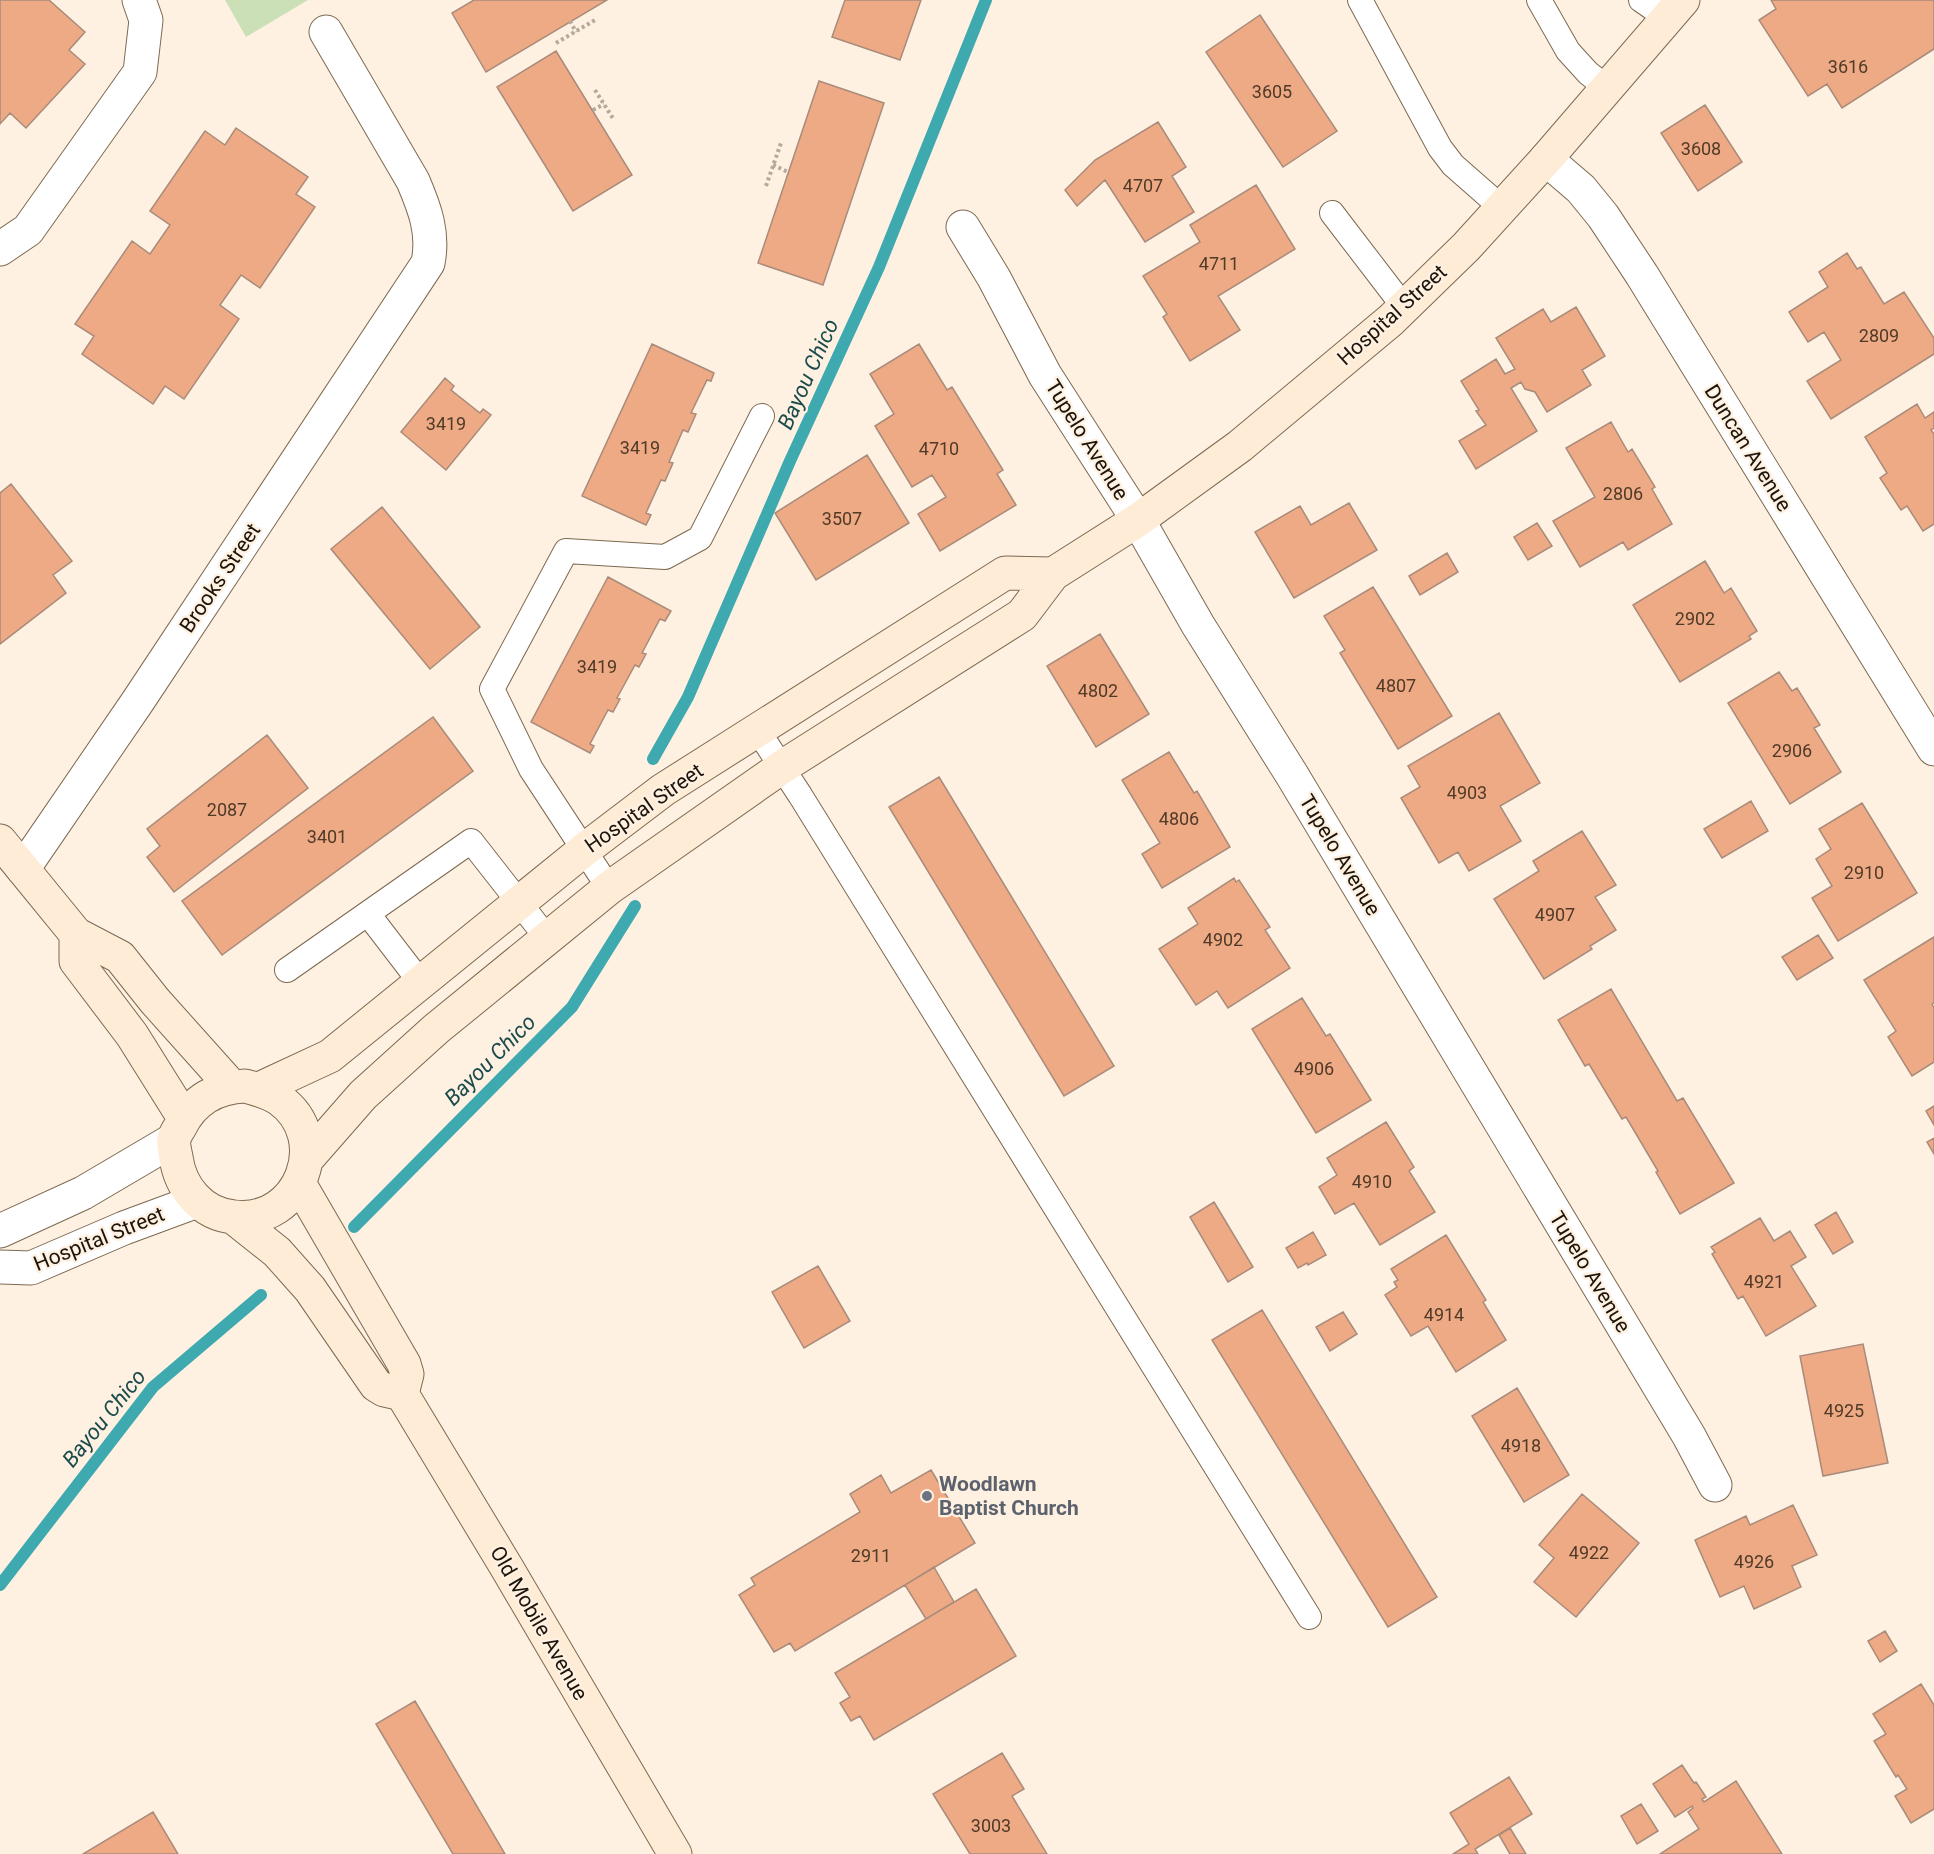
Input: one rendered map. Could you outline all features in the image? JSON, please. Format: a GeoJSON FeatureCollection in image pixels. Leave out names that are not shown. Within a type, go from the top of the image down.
{"type":"FeatureCollection","features":[{"type":"Feature","properties":{"kind":"street"},"geometry":{"type":"LineString","coordinates":[[0,249],[28,230],[140,72],[146,20],[139,0]]}},
{"type":"Feature","properties":{"kind":"street","name":"Hospital Street"},"geometry":{"type":"LineString","coordinates":[[303,1171],[363,1095],[436,1029],[609,888],[782,767],[1022,615],[1053,574],[1137,520],[1240,446],[1391,320],[1466,247],[1546,159],[1607,88],[1664,6]]}},
{"type":"Feature","properties":{"kind":"street","name":"Brooks Street"},"geometry":{"type":"LineString","coordinates":[[23,869],[138,701],[428,263],[432,245],[424,206],[413,181],[326,32]]}},
{"type":"Feature","properties":{"kind":"street","name":"Duncan Avenue"},"geometry":{"type":"LineString","coordinates":[[1546,159],[1581,189],[1604,216],[1934,749]]}},
{"type":"Feature","properties":{"kind":"street","name":"Tupelo Avenue"},"geometry":{"type":"LineString","coordinates":[[963,227],[994,278],[1045,375],[1137,520],[1198,625],[1292,775],[1689,1436],[1714,1485]]}},
{"type":"Feature","properties":{"kind":"street","name":"Hospital Street"},"geometry":{"type":"LineString","coordinates":[[246,1088],[330,1056],[584,850],[663,790],[1005,573],[1053,574]]}},
{"type":"Feature","properties":{"kind":"street"},"geometry":{"type":"LineString","coordinates":[[0,841],[76,934],[120,957],[155,1001],[246,1088],[279,1099],[296,1116],[305,1136],[303,1171],[287,1200],[272,1211],[253,1217],[233,1217],[214,1213],[197,1201],[186,1188],[178,1172],[179,1129],[132,1035],[75,961],[76,934]]}},
{"type":"Feature","properties":{"kind":"street"},"geometry":{"type":"LineString","coordinates":[[0,1232],[83,1193],[179,1129],[197,1103],[213,1092],[246,1088]]}},
{"type":"Feature","properties":{"kind":"street"},"geometry":{"type":"LineString","coordinates":[[233,1217],[277,1252],[310,1289],[376,1385],[384,1390],[402,1394],[407,1374],[404,1364],[303,1171]]}},
{"type":"Feature","properties":{"kind":"street","name":"Hospital Street"},"geometry":{"type":"LineString","coordinates":[[0,1267],[31,1268],[124,1228],[197,1201]]}},
{"type":"Feature","properties":{"kind":"street","name":"Old Mobile Avenue"},"geometry":{"type":"LineString","coordinates":[[402,1394],[675,1854]]}},
{"type":"Feature","properties":{"kind":"lane"},"geometry":{"type":"LineString","coordinates":[[1360,0],[1440,148],[1453,165],[1502,208]]}},
{"type":"Feature","properties":{"kind":"lane"},"geometry":{"type":"LineString","coordinates":[[1539,0],[1568,51],[1588,73],[1607,88]]}},
{"type":"Feature","properties":{"kind":"lane"},"geometry":{"type":"LineString","coordinates":[[1332,213],[1404,308]]}},
{"type":"Feature","properties":{"kind":"lane"},"geometry":{"type":"LineString","coordinates":[[609,888],[531,769],[492,688],[566,550],[665,557],[700,538],[762,416]]}},
{"type":"Feature","properties":{"kind":"lane"},"geometry":{"type":"LineString","coordinates":[[758,731],[1309,1617]]}},
{"type":"Feature","properties":{"kind":"lane"},"geometry":{"type":"LineString","coordinates":[[287,970],[471,841],[547,938]]}},
{"type":"Feature","properties":{"kind":"lane"},"geometry":{"type":"LineString","coordinates":[[368,914],[421,983]]}},
{"type":"Feature","properties":{"kind":"path"},"geometry":{"type":"LineString","coordinates":[[556,44],[595,20]]}},
{"type":"Feature","properties":{"kind":"path"},"geometry":{"type":"LineString","coordinates":[[570,21],[576,32]]}},
{"type":"Feature","properties":{"kind":"path"},"geometry":{"type":"LineString","coordinates":[[595,90],[614,120]]}},
{"type":"Feature","properties":{"kind":"path"},"geometry":{"type":"LineString","coordinates":[[593,110],[604,104]]}},
{"type":"Feature","properties":{"kind":"path"},"geometry":{"type":"LineString","coordinates":[[766,186],[781,143]]}},
{"type":"Feature","properties":{"kind":"path"},"geometry":{"type":"LineString","coordinates":[[773,165],[788,172]]}},
{"type":"Feature","properties":{"kind":"green space"},"geometry":{"type":"Polygon","coordinates":[[[225,0],[308,0],[246,37],[225,0]]]}},
{"type":"Feature","properties":{"kind":"building"},"geometry":{"type":"Polygon","coordinates":[[[0,0],[49,0],[85,32],[69,50],[85,64],[26,128],[10,113],[0,124],[0,0]]]}},
{"type":"Feature","properties":{"kind":"building"},"geometry":{"type":"Polygon","coordinates":[[[474,0],[607,0],[486,72],[452,13],[474,0]]]}},
{"type":"Feature","properties":{"kind":"building"},"geometry":{"type":"Polygon","coordinates":[[[845,0],[921,0],[900,60],[832,37],[845,0]]]}},
{"type":"Feature","properties":{"kind":"building"},"geometry":{"type":"Polygon","coordinates":[[[1771,0],[1934,0],[1934,49],[1842,108],[1827,84],[1808,96],[1759,20],[1776,9],[1771,0]]]}},
{"type":"Feature","properties":{"kind":"building"},"geometry":{"type":"Polygon","coordinates":[[[1260,15],[1337,131],[1283,167],[1206,52],[1260,15]]]}},
{"type":"Feature","properties":{"kind":"building"},"geometry":{"type":"Polygon","coordinates":[[[556,51],[632,175],[573,211],[497,87],[556,51]]]}},
{"type":"Feature","properties":{"kind":"building"},"geometry":{"type":"Polygon","coordinates":[[[819,81],[884,103],[823,285],[758,263],[819,81]]]}},
{"type":"Feature","properties":{"kind":"building"},"geometry":{"type":"Polygon","coordinates":[[[1705,105],[1742,162],[1698,191],[1661,133],[1705,105]]]}},
{"type":"Feature","properties":{"kind":"building"},"geometry":{"type":"Polygon","coordinates":[[[1158,122],[1186,167],[1172,176],[1194,212],[1145,242],[1105,180],[1077,206],[1065,190],[1095,160],[1158,122]]]}},
{"type":"Feature","properties":{"kind":"building"},"geometry":{"type":"Polygon","coordinates":[[[236,128],[308,177],[296,194],[315,207],[260,288],[241,275],[220,305],[239,319],[184,399],[165,386],[153,404],[82,354],[94,336],[75,324],[132,241],[150,254],[170,225],[150,211],[205,131],[225,145],[236,128]]]}},
{"type":"Feature","properties":{"kind":"building"},"geometry":{"type":"Polygon","coordinates":[[[1256,185],[1295,249],[1218,296],[1240,330],[1190,361],[1163,317],[1167,314],[1143,276],[1200,242],[1190,225],[1256,185]]]}},
{"type":"Feature","properties":{"kind":"building"},"geometry":{"type":"Polygon","coordinates":[[[1847,253],[1857,269],[1861,267],[1884,304],[1904,292],[1934,338],[1934,354],[1831,419],[1807,381],[1841,360],[1824,332],[1808,342],[1789,312],[1828,287],[1819,272],[1847,253]]]}},
{"type":"Feature","properties":{"kind":"building"},"geometry":{"type":"Polygon","coordinates":[[[1576,307],[1605,356],[1582,370],[1591,385],[1547,412],[1535,392],[1525,389],[1521,382],[1511,388],[1537,431],[1476,469],[1459,441],[1486,425],[1461,381],[1496,359],[1505,374],[1515,369],[1496,338],[1543,309],[1551,322],[1576,307]]]}},
{"type":"Feature","properties":{"kind":"building"},"geometry":{"type":"Polygon","coordinates":[[[652,344],[714,373],[711,381],[707,380],[691,413],[696,414],[688,432],[683,430],[669,462],[673,463],[665,481],[661,480],[646,513],[651,515],[646,525],[582,496],[652,344]]]}},
{"type":"Feature","properties":{"kind":"building"},"geometry":{"type":"Polygon","coordinates":[[[919,344],[947,390],[952,387],[1003,470],[997,474],[1016,505],[940,551],[918,514],[946,497],[932,475],[912,487],[875,426],[894,414],[870,374],[919,344]]]}},
{"type":"Feature","properties":{"kind":"building"},"geometry":{"type":"Polygon","coordinates":[[[445,378],[454,386],[451,390],[480,413],[483,409],[491,415],[446,470],[401,432],[445,378]]]}},
{"type":"Feature","properties":{"kind":"building"},"geometry":{"type":"Polygon","coordinates":[[[1917,404],[1925,418],[1934,412],[1934,428],[1931,430],[1934,434],[1934,524],[1923,531],[1907,506],[1901,510],[1880,478],[1887,473],[1865,437],[1917,404]]]}},
{"type":"Feature","properties":{"kind":"building"},"geometry":{"type":"Polygon","coordinates":[[[1611,422],[1628,452],[1632,449],[1655,487],[1652,489],[1672,524],[1628,550],[1623,542],[1580,567],[1553,521],[1595,497],[1566,448],[1611,422]]]}},
{"type":"Feature","properties":{"kind":"building"},"geometry":{"type":"Polygon","coordinates":[[[867,455],[909,523],[816,580],[775,513],[867,455]]]}},
{"type":"Feature","properties":{"kind":"building"},"geometry":{"type":"Polygon","coordinates":[[[11,484],[72,561],[53,575],[66,593],[0,644],[0,493],[11,484]]]}},
{"type":"Feature","properties":{"kind":"building"},"geometry":{"type":"Polygon","coordinates":[[[1349,503],[1377,550],[1294,598],[1255,532],[1300,506],[1311,525],[1349,503]]]}},
{"type":"Feature","properties":{"kind":"building"},"geometry":{"type":"Polygon","coordinates":[[[382,507],[480,627],[430,669],[331,549],[382,507]]]}},
{"type":"Feature","properties":{"kind":"building"},"geometry":{"type":"Polygon","coordinates":[[[1537,523],[1552,546],[1528,560],[1514,537],[1537,523]]]}},
{"type":"Feature","properties":{"kind":"building"},"geometry":{"type":"Polygon","coordinates":[[[1447,553],[1458,572],[1420,595],[1409,576],[1447,553]]]}},
{"type":"Feature","properties":{"kind":"building"},"geometry":{"type":"Polygon","coordinates":[[[1705,561],[1724,593],[1731,588],[1757,631],[1749,636],[1751,639],[1680,682],[1633,605],[1705,561]]]}},
{"type":"Feature","properties":{"kind":"building"},"geometry":{"type":"Polygon","coordinates":[[[608,577],[671,611],[665,621],[660,619],[642,653],[646,654],[639,667],[635,665],[617,698],[620,699],[613,712],[608,710],[590,744],[594,746],[590,753],[531,722],[608,577]]]}},
{"type":"Feature","properties":{"kind":"building"},"geometry":{"type":"Polygon","coordinates":[[[1373,587],[1452,716],[1398,749],[1340,653],[1345,650],[1324,616],[1373,587]]]}},
{"type":"Feature","properties":{"kind":"building"},"geometry":{"type":"Polygon","coordinates":[[[1100,634],[1149,714],[1096,747],[1047,666],[1100,634]]]}},
{"type":"Feature","properties":{"kind":"building"},"geometry":{"type":"Polygon","coordinates":[[[1779,672],[1792,691],[1797,688],[1820,725],[1814,728],[1841,772],[1790,804],[1728,703],[1779,672]]]}},
{"type":"Feature","properties":{"kind":"building"},"geometry":{"type":"Polygon","coordinates":[[[1499,713],[1540,783],[1500,806],[1521,841],[1469,871],[1458,852],[1439,863],[1401,798],[1420,787],[1408,766],[1499,713]]]}},
{"type":"Feature","properties":{"kind":"building"},"geometry":{"type":"Polygon","coordinates":[[[433,717],[473,771],[222,955],[182,901],[433,717]]]}},
{"type":"Feature","properties":{"kind":"building"},"geometry":{"type":"Polygon","coordinates":[[[267,735],[308,788],[174,892],[147,857],[160,846],[147,829],[267,735]]]}},
{"type":"Feature","properties":{"kind":"building"},"geometry":{"type":"Polygon","coordinates":[[[1169,752],[1194,793],[1197,791],[1230,847],[1162,888],[1142,854],[1160,843],[1122,780],[1169,752]]]}},
{"type":"Feature","properties":{"kind":"building"},"geometry":{"type":"Polygon","coordinates":[[[939,777],[1114,1066],[1064,1096],[889,807],[939,777]]]}},
{"type":"Feature","properties":{"kind":"building"},"geometry":{"type":"Polygon","coordinates":[[[1751,801],[1768,831],[1722,858],[1704,829],[1751,801]]]}},
{"type":"Feature","properties":{"kind":"building"},"geometry":{"type":"Polygon","coordinates":[[[1862,803],[1917,893],[1838,941],[1812,898],[1832,886],[1816,859],[1831,849],[1819,829],[1862,803]]]}},
{"type":"Feature","properties":{"kind":"building"},"geometry":{"type":"Polygon","coordinates":[[[1582,831],[1616,885],[1595,897],[1616,930],[1590,946],[1592,949],[1544,979],[1494,899],[1539,871],[1533,861],[1582,831]]]}},
{"type":"Feature","properties":{"kind":"building"},"geometry":{"type":"Polygon","coordinates":[[[1234,878],[1236,882],[1239,880],[1270,927],[1265,930],[1290,968],[1228,1008],[1217,991],[1196,1005],[1159,949],[1198,924],[1188,908],[1234,878]]]}},
{"type":"Feature","properties":{"kind":"building"},"geometry":{"type":"Polygon","coordinates":[[[1818,935],[1833,958],[1797,980],[1782,957],[1818,935]]]}},
{"type":"Feature","properties":{"kind":"building"},"geometry":{"type":"Polygon","coordinates":[[[1934,937],[1934,1003],[1932,1004],[1934,1008],[1934,1062],[1912,1076],[1888,1037],[1896,1031],[1864,980],[1934,937]]]}},
{"type":"Feature","properties":{"kind":"building"},"geometry":{"type":"Polygon","coordinates":[[[1611,989],[1677,1101],[1683,1098],[1734,1183],[1680,1214],[1626,1117],[1622,1119],[1589,1064],[1585,1066],[1558,1020],[1611,989]]]}},
{"type":"Feature","properties":{"kind":"building"},"geometry":{"type":"Polygon","coordinates":[[[1302,998],[1326,1036],[1330,1034],[1371,1100],[1316,1133],[1252,1029],[1302,998]]]}},
{"type":"Feature","properties":{"kind":"building"},"geometry":{"type":"Polygon","coordinates":[[[1934,1106],[1934,1125],[1926,1111],[1934,1106]]]}},
{"type":"Feature","properties":{"kind":"building"},"geometry":{"type":"Polygon","coordinates":[[[1386,1122],[1414,1167],[1409,1171],[1435,1212],[1380,1245],[1354,1203],[1335,1214],[1319,1187],[1337,1175],[1327,1158],[1386,1122]]]}},
{"type":"Feature","properties":{"kind":"building"},"geometry":{"type":"Polygon","coordinates":[[[1934,1138],[1934,1154],[1927,1142],[1934,1138]]]}},
{"type":"Feature","properties":{"kind":"building"},"geometry":{"type":"Polygon","coordinates":[[[1214,1202],[1253,1267],[1228,1282],[1190,1217],[1214,1202]]]}},
{"type":"Feature","properties":{"kind":"building"},"geometry":{"type":"Polygon","coordinates":[[[1836,1212],[1853,1242],[1833,1254],[1815,1225],[1836,1212]]]}},
{"type":"Feature","properties":{"kind":"building"},"geometry":{"type":"Polygon","coordinates":[[[1760,1218],[1774,1241],[1790,1231],[1806,1257],[1791,1266],[1816,1306],[1766,1336],[1743,1296],[1738,1299],[1712,1254],[1715,1252],[1711,1247],[1760,1218]]]}},
{"type":"Feature","properties":{"kind":"building"},"geometry":{"type":"Polygon","coordinates":[[[1313,1232],[1326,1255],[1298,1268],[1286,1248],[1313,1232]]]}},
{"type":"Feature","properties":{"kind":"building"},"geometry":{"type":"Polygon","coordinates":[[[1446,1235],[1486,1300],[1483,1302],[1506,1340],[1456,1372],[1428,1326],[1411,1336],[1385,1295],[1397,1287],[1394,1282],[1398,1280],[1391,1269],[1446,1235]]]}},
{"type":"Feature","properties":{"kind":"building"},"geometry":{"type":"Polygon","coordinates":[[[818,1266],[850,1321],[804,1348],[772,1292],[818,1266]]]}},
{"type":"Feature","properties":{"kind":"building"},"geometry":{"type":"Polygon","coordinates":[[[1262,1310],[1437,1597],[1388,1627],[1212,1340],[1262,1310]]]}},
{"type":"Feature","properties":{"kind":"building"},"geometry":{"type":"Polygon","coordinates":[[[1343,1312],[1357,1334],[1330,1351],[1316,1327],[1343,1312]]]}},
{"type":"Feature","properties":{"kind":"building"},"geometry":{"type":"Polygon","coordinates":[[[1863,1344],[1888,1463],[1823,1476],[1800,1356],[1863,1344]]]}},
{"type":"Feature","properties":{"kind":"building"},"geometry":{"type":"Polygon","coordinates":[[[1517,1388],[1569,1475],[1524,1502],[1472,1416],[1517,1388]]]}},
{"type":"Feature","properties":{"kind":"building"},"geometry":{"type":"Polygon","coordinates":[[[931,1470],[975,1543],[795,1651],[790,1643],[774,1652],[739,1595],[755,1585],[751,1578],[860,1512],[850,1494],[881,1475],[891,1493],[931,1470]]]}},
{"type":"Feature","properties":{"kind":"building"},"geometry":{"type":"Polygon","coordinates":[[[1582,1494],[1639,1543],[1576,1617],[1534,1582],[1554,1558],[1539,1545],[1582,1494]]]}},
{"type":"Feature","properties":{"kind":"building"},"geometry":{"type":"Polygon","coordinates":[[[1793,1505],[1817,1555],[1792,1566],[1801,1587],[1754,1609],[1744,1586],[1720,1597],[1695,1540],[1746,1516],[1750,1525],[1793,1505]]]}},
{"type":"Feature","properties":{"kind":"building"},"geometry":{"type":"Polygon","coordinates":[[[934,1567],[954,1602],[926,1619],[905,1585],[934,1567]]]}},
{"type":"Feature","properties":{"kind":"building"},"geometry":{"type":"Polygon","coordinates":[[[976,1589],[1016,1656],[874,1740],[860,1716],[851,1721],[840,1703],[850,1697],[835,1673],[976,1589]]]}},
{"type":"Feature","properties":{"kind":"building"},"geometry":{"type":"Polygon","coordinates":[[[1885,1631],[1897,1651],[1880,1662],[1868,1641],[1885,1631]]]}},
{"type":"Feature","properties":{"kind":"building"},"geometry":{"type":"Polygon","coordinates":[[[1921,1684],[1934,1705],[1934,1809],[1911,1823],[1895,1796],[1907,1789],[1898,1775],[1896,1777],[1874,1741],[1886,1734],[1873,1714],[1921,1684]]]}},
{"type":"Feature","properties":{"kind":"building"},"geometry":{"type":"Polygon","coordinates":[[[415,1701],[505,1854],[453,1854],[376,1724],[415,1701]]]}},
{"type":"Feature","properties":{"kind":"building"},"geometry":{"type":"Polygon","coordinates":[[[1002,1753],[1024,1789],[1012,1796],[1047,1854],[970,1854],[933,1794],[1002,1753]]]}},
{"type":"Feature","properties":{"kind":"building"},"geometry":{"type":"Polygon","coordinates":[[[1682,1765],[1706,1797],[1702,1799],[1704,1802],[1736,1781],[1782,1854],[1660,1854],[1699,1829],[1688,1812],[1693,1808],[1692,1806],[1675,1817],[1653,1784],[1682,1765]]]}},
{"type":"Feature","properties":{"kind":"building"},"geometry":{"type":"Polygon","coordinates":[[[1509,1777],[1532,1814],[1475,1849],[1478,1854],[1453,1854],[1469,1844],[1450,1813],[1509,1777]]]}},
{"type":"Feature","properties":{"kind":"building"},"geometry":{"type":"Polygon","coordinates":[[[1641,1804],[1658,1831],[1637,1844],[1621,1816],[1641,1804]]]}},
{"type":"Feature","properties":{"kind":"building"},"geometry":{"type":"Polygon","coordinates":[[[153,1812],[178,1854],[83,1854],[153,1812]]]}},
{"type":"Feature","properties":{"kind":"building"},"geometry":{"type":"Polygon","coordinates":[[[1510,1828],[1526,1854],[1510,1854],[1499,1835],[1510,1828]]]}},
{"type":"Feature","properties":{"kind":"waterway","name":"Bayou Chico"},"geometry":{"type":"LineString","coordinates":[[653,759],[688,697],[790,461],[879,267],[986,0]]}},
{"type":"Feature","properties":{"kind":"waterway","name":"Bayou Chico"},"geometry":{"type":"LineString","coordinates":[[354,1227],[572,1007],[635,906]]}},
{"type":"Feature","properties":{"kind":"waterway","name":"Bayou Chico"},"geometry":{"type":"LineString","coordinates":[[0,1585],[153,1387],[261,1295]]}},
{"type":"Feature","properties":{"kind":"place","name":"Woodlawn Baptist Church"},"geometry":{"type":"Point","coordinates":[927,1496]}}]}
